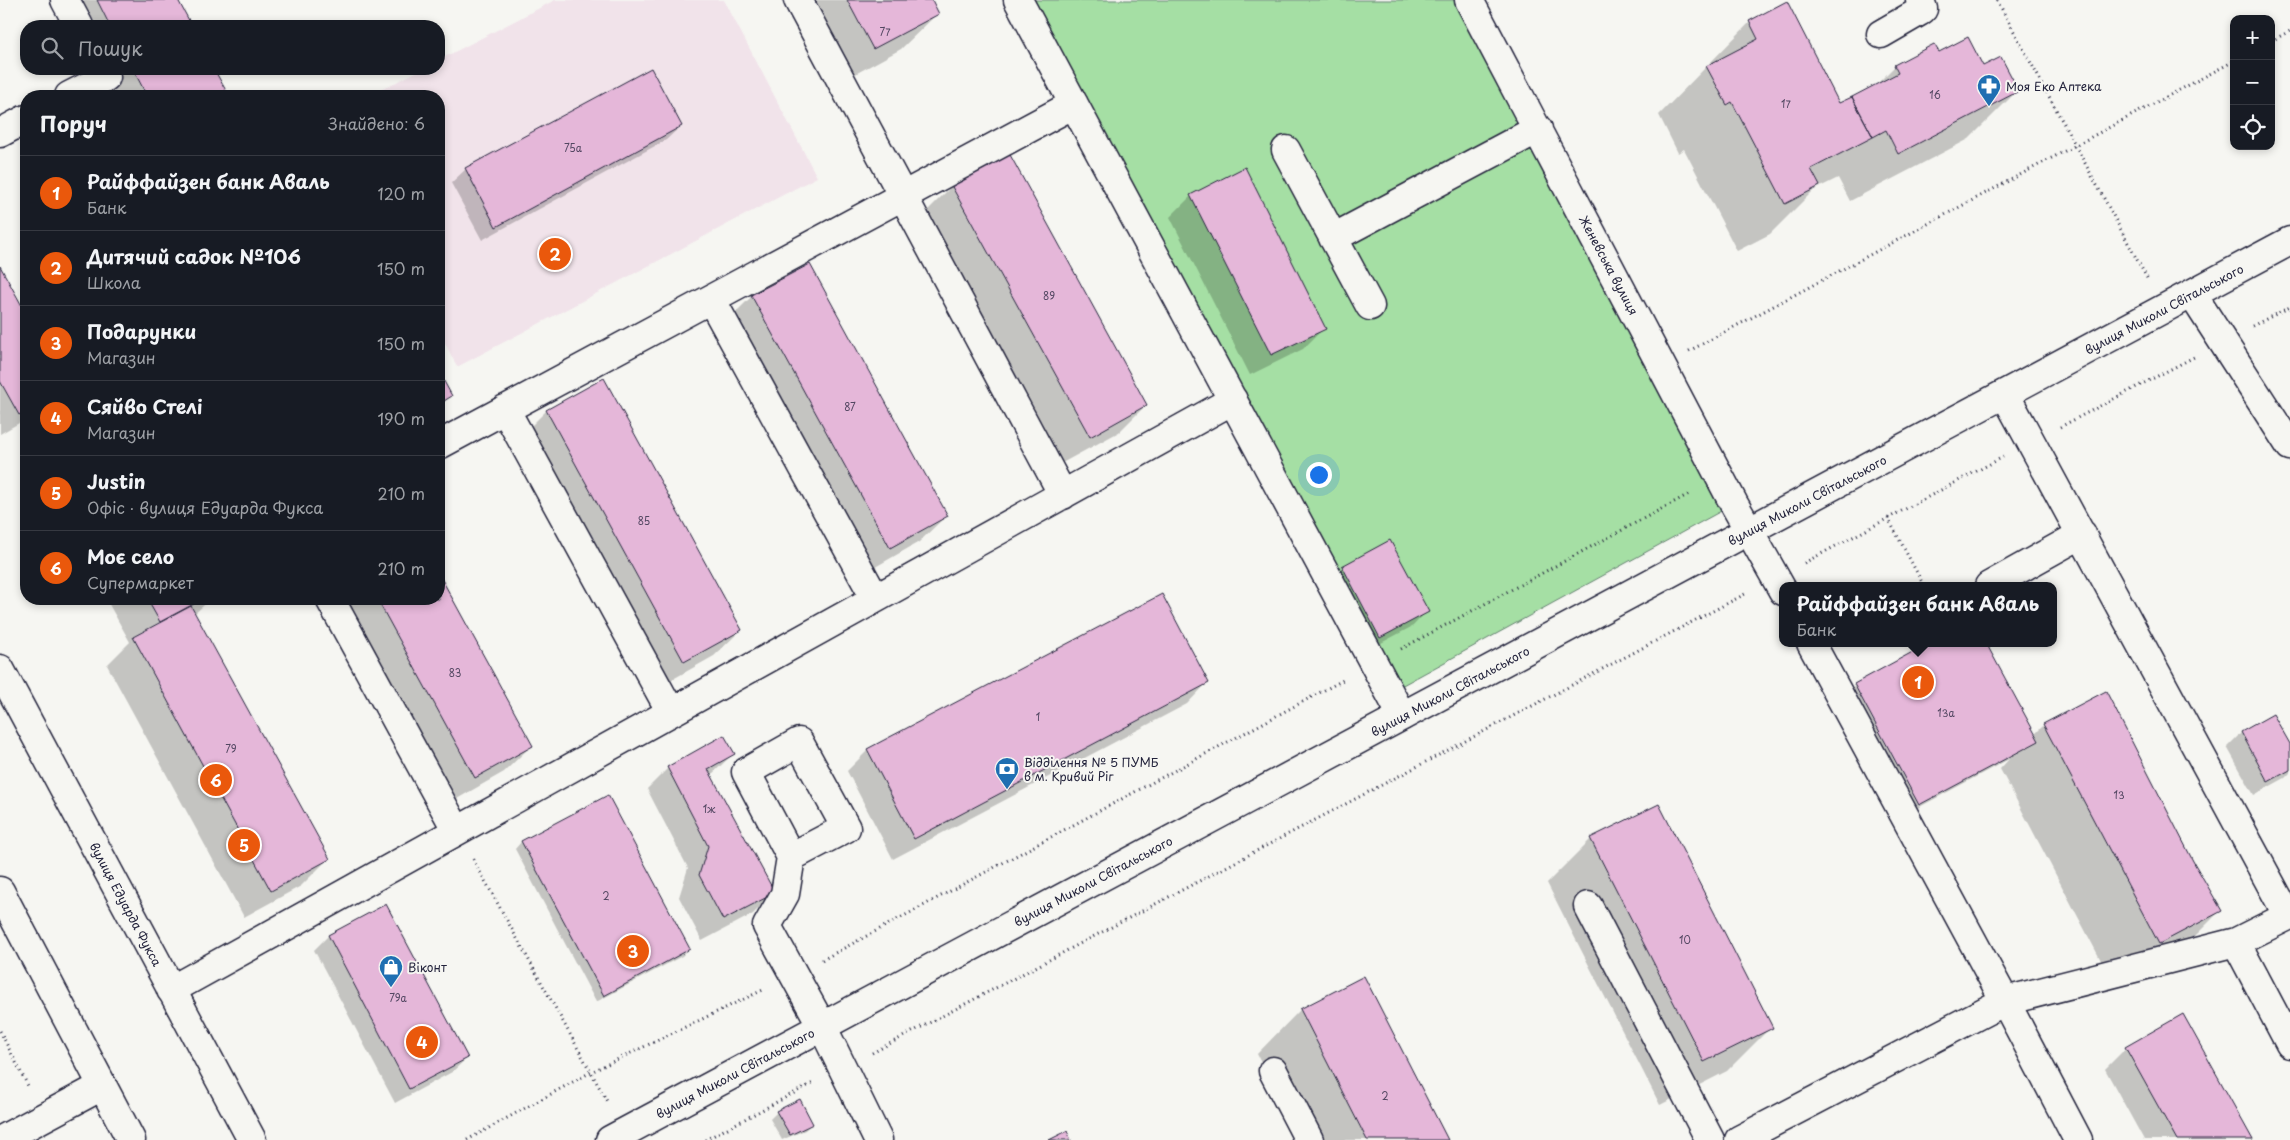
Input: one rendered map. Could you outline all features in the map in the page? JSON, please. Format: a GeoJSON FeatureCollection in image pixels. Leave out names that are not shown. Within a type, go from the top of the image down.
{"type":"FeatureCollection","features":[{"type":"Feature","properties":{"kind":"main road"},"geometry":{"type":"LineString","coordinates":[[65,0],[76,20]]}},
{"type":"Feature","properties":{"kind":"main road"},"geometry":{"type":"LineString","coordinates":[[798,0],[1063,495]]}},
{"type":"Feature","properties":{"kind":"main road"},"geometry":{"type":"LineString","coordinates":[[1018,0],[1402,716]]}},
{"type":"Feature","properties":{"kind":"main road","name":"Женевська вулиця"},"geometry":{"type":"LineString","coordinates":[[1469,0],[1720,477],[1779,584]]}},
{"type":"Feature","properties":{"kind":"main road"},"geometry":{"type":"LineString","coordinates":[[1881,34],[1920,12],[1922,9],[1920,0]]}},
{"type":"Feature","properties":{"kind":"main road"},"geometry":{"type":"LineString","coordinates":[[85,90],[108,81]]}},
{"type":"Feature","properties":{"kind":"main road"},"geometry":{"type":"LineString","coordinates":[[445,442],[1074,104]]}},
{"type":"Feature","properties":{"kind":"main road"},"geometry":{"type":"LineString","coordinates":[[0,133],[20,122]]}},
{"type":"Feature","properties":{"kind":"main road"},"geometry":{"type":"LineString","coordinates":[[1333,238],[1538,129]]}},
{"type":"Feature","properties":{"kind":"main road"},"geometry":{"type":"LineString","coordinates":[[1286,150],[1370,306]]}},
{"type":"Feature","properties":{"kind":"main road","name":"вулиця Миколи Світальського"},"geometry":{"type":"LineString","coordinates":[[617,1136],[2290,242]]}},
{"type":"Feature","properties":{"kind":"main road"},"geometry":{"type":"LineString","coordinates":[[2192,294],[2290,446]]}},
{"type":"Feature","properties":{"kind":"main road"},"geometry":{"type":"LineString","coordinates":[[712,299],[875,598]]}},
{"type":"Feature","properties":{"kind":"main road"},"geometry":{"type":"LineString","coordinates":[[1740,1140],[2005,1001],[2236,942],[2289,916],[2033,441],[2005,394]]}},
{"type":"Feature","properties":{"kind":"main road"},"geometry":{"type":"LineString","coordinates":[[171,990],[1233,400]]}},
{"type":"Feature","properties":{"kind":"main road"},"geometry":{"type":"LineString","coordinates":[[505,409],[671,712]]}},
{"type":"Feature","properties":{"kind":"main road"},"geometry":{"type":"LineString","coordinates":[[1997,582],[2082,534]]}},
{"type":"Feature","properties":{"kind":"main road"},"geometry":{"type":"LineString","coordinates":[[333,605],[457,831]]}},
{"type":"Feature","properties":{"kind":"main road"},"geometry":{"type":"LineString","coordinates":[[1813,647],[2078,1140]]}},
{"type":"Feature","properties":{"kind":"main road","name":"вулиця Едуарда Фукса"},"geometry":{"type":"LineString","coordinates":[[0,669],[252,1140]]}},
{"type":"Feature","properties":{"kind":"main road"},"geometry":{"type":"LineString","coordinates":[[791,857],[784,894],[767,926],[822,1026],[878,1140]]}},
{"type":"Feature","properties":{"kind":"main road"},"geometry":{"type":"LineString","coordinates":[[0,891],[131,1140]]}},
{"type":"Feature","properties":{"kind":"main road"},"geometry":{"type":"LineString","coordinates":[[1588,906],[1710,1140]]}},
{"type":"Feature","properties":{"kind":"main road"},"geometry":{"type":"LineString","coordinates":[[2236,942],[2290,1044]]}},
{"type":"Feature","properties":{"kind":"main road"},"geometry":{"type":"LineString","coordinates":[[1273,1071],[1309,1140]]}},
{"type":"Feature","properties":{"kind":"main road"},"geometry":{"type":"LineString","coordinates":[[1,1140],[102,1086]]}},
{"type":"Feature","properties":{"kind":"path"},"geometry":{"type":"LineString","coordinates":[[1997,0],[2163,310]]}},
{"type":"Feature","properties":{"kind":"path"},"geometry":{"type":"LineString","coordinates":[[2275,39],[2290,31]]}},
{"type":"Feature","properties":{"kind":"path"},"geometry":{"type":"LineString","coordinates":[[1662,365],[2230,63]]}},
{"type":"Feature","properties":{"kind":"path"},"geometry":{"type":"LineString","coordinates":[[1782,582],[1888,518],[2290,307]]}},
{"type":"Feature","properties":{"kind":"path"},"geometry":{"type":"LineString","coordinates":[[467,1140],[591,1072],[794,975],[1720,477]]}},
{"type":"Feature","properties":{"kind":"path"},"geometry":{"type":"LineString","coordinates":[[1888,518],[1922,582]]}},
{"type":"Feature","properties":{"kind":"path"},"geometry":{"type":"LineString","coordinates":[[705,1140],[1779,584]]}},
{"type":"Feature","properties":{"kind":"path"},"geometry":{"type":"LineString","coordinates":[[457,831],[591,1072],[617,1136]]}},
{"type":"Feature","properties":{"kind":"shaded area"},"geometry":{"type":"Polygon","coordinates":[[[555,0],[724,0],[817,177],[457,367],[445,343],[445,90],[381,90],[410,75],[445,75],[445,57],[555,0]]]}},
{"type":"Feature","properties":{"kind":"green space"},"geometry":{"type":"Polygon","coordinates":[[[1018,0],[1469,0],[1734,504],[1390,692],[1018,0]]]}},
{"type":"Feature","properties":{"kind":"building"},"geometry":{"type":"Polygon","coordinates":[[[97,0],[178,0],[189,20],[107,20],[97,0]]]}},
{"type":"Feature","properties":{"kind":"building"},"geometry":{"type":"Polygon","coordinates":[[[847,0],[932,0],[939,14],[873,49],[847,0]]]}},
{"type":"Feature","properties":{"kind":"building"},"geometry":{"type":"Polygon","coordinates":[[[1787,1],[1839,103],[1852,97],[1873,137],[1811,169],[1820,186],[1785,204],[1732,102],[1727,105],[1706,66],[1758,39],[1749,21],[1787,1]]]}},
{"type":"Feature","properties":{"kind":"building"},"geometry":{"type":"Polygon","coordinates":[[[1968,37],[1983,66],[2001,57],[2019,91],[1898,154],[1886,130],[1873,137],[1852,97],[1898,73],[1894,65],[1934,44],[1939,52],[1968,37]]]}},
{"type":"Feature","properties":{"kind":"building"},"geometry":{"type":"Polygon","coordinates":[[[651,68],[682,126],[496,227],[465,168],[651,68]]]}},
{"type":"Feature","properties":{"kind":"building"},"geometry":{"type":"Polygon","coordinates":[[[136,75],[217,75],[226,90],[144,90],[136,75]]]}},
{"type":"Feature","properties":{"kind":"building"},"geometry":{"type":"Polygon","coordinates":[[[1009,153],[1147,405],[1090,437],[951,185],[1009,153]]]}},
{"type":"Feature","properties":{"kind":"building"},"geometry":{"type":"Polygon","coordinates":[[[1245,167],[1326,329],[1271,355],[1190,195],[1245,167]]]}},
{"type":"Feature","properties":{"kind":"building"},"geometry":{"type":"Polygon","coordinates":[[[810,264],[948,516],[890,548],[751,295],[810,264]]]}},
{"type":"Feature","properties":{"kind":"building"},"geometry":{"type":"Polygon","coordinates":[[[0,266],[20,302],[20,414],[0,381],[0,266]]]}},
{"type":"Feature","properties":{"kind":"building"},"geometry":{"type":"Polygon","coordinates":[[[604,378],[742,630],[684,662],[546,410],[604,378]]]}},
{"type":"Feature","properties":{"kind":"building"},"geometry":{"type":"Polygon","coordinates":[[[445,383],[452,396],[445,400],[445,383]]]}},
{"type":"Feature","properties":{"kind":"building"},"geometry":{"type":"Polygon","coordinates":[[[1390,540],[1429,612],[1380,638],[1342,566],[1390,540]]]}},
{"type":"Feature","properties":{"kind":"building"},"geometry":{"type":"Polygon","coordinates":[[[445,585],[533,746],[475,778],[380,605],[445,605],[445,585]]]}},
{"type":"Feature","properties":{"kind":"building"},"geometry":{"type":"Polygon","coordinates":[[[1162,594],[1209,683],[914,839],[867,749],[1162,594]]]}},
{"type":"Feature","properties":{"kind":"building"},"geometry":{"type":"Polygon","coordinates":[[[150,605],[192,605],[160,622],[150,605]]]}},
{"type":"Feature","properties":{"kind":"building"},"geometry":{"type":"Polygon","coordinates":[[[191,606],[330,859],[271,891],[133,637],[191,606]]]}},
{"type":"Feature","properties":{"kind":"building"},"geometry":{"type":"Polygon","coordinates":[[[1922,647],[1988,647],[2039,741],[1919,805],[1854,684],[1922,647]]]}},
{"type":"Feature","properties":{"kind":"building"},"geometry":{"type":"Polygon","coordinates":[[[2106,691],[2193,861],[2222,911],[2159,944],[2043,724],[2106,691]]]}},
{"type":"Feature","properties":{"kind":"building"},"geometry":{"type":"Polygon","coordinates":[[[2273,714],[2290,744],[2290,770],[2268,782],[2241,732],[2273,714]]]}},
{"type":"Feature","properties":{"kind":"building"},"geometry":{"type":"Polygon","coordinates":[[[724,735],[735,754],[708,769],[775,893],[723,920],[699,875],[708,846],[667,767],[724,735]]]}},
{"type":"Feature","properties":{"kind":"building"},"geometry":{"type":"Polygon","coordinates":[[[608,795],[690,949],[604,996],[521,841],[608,795]]]}},
{"type":"Feature","properties":{"kind":"building"},"geometry":{"type":"Polygon","coordinates":[[[1659,804],[1773,1028],[1704,1062],[1590,838],[1659,804]]]}},
{"type":"Feature","properties":{"kind":"building"},"geometry":{"type":"Polygon","coordinates":[[[386,904],[468,1058],[409,1089],[328,935],[386,904]]]}},
{"type":"Feature","properties":{"kind":"building"},"geometry":{"type":"Polygon","coordinates":[[[1364,976],[1448,1140],[1367,1140],[1300,1009],[1364,976]]]}},
{"type":"Feature","properties":{"kind":"building"},"geometry":{"type":"Polygon","coordinates":[[[2183,1014],[2253,1140],[2177,1140],[2125,1047],[2183,1014]]]}},
{"type":"Feature","properties":{"kind":"building"},"geometry":{"type":"Polygon","coordinates":[[[800,1099],[813,1124],[790,1135],[776,1111],[800,1099]]]}},
{"type":"Feature","properties":{"kind":"building"},"geometry":{"type":"Polygon","coordinates":[[[1067,1131],[1071,1140],[1049,1140],[1067,1131]]]}},
{"type":"Feature","properties":{"kind":"place","name":"Моя Еко Аптека"},"geometry":{"type":"Point","coordinates":[1989,107]}},
{"type":"Feature","properties":{"kind":"place","name":"Дитячий садок №106"},"geometry":{"type":"Point","coordinates":[555,254]}},
{"type":"Feature","properties":{"kind":"place","name":"Райффайзен банк Аваль"},"geometry":{"type":"Point","coordinates":[1918,682]}},
{"type":"Feature","properties":{"kind":"place","name":"Моє село"},"geometry":{"type":"Point","coordinates":[216,780]}},
{"type":"Feature","properties":{"kind":"place","name":"Відділення № 5 ПУМБ в м. Кривий Ріг"},"geometry":{"type":"Point","coordinates":[1007,790]}},
{"type":"Feature","properties":{"kind":"place","name":"Justin"},"geometry":{"type":"Point","coordinates":[244,845]}},
{"type":"Feature","properties":{"kind":"place","name":"Подарунки"},"geometry":{"type":"Point","coordinates":[633,951]}},
{"type":"Feature","properties":{"kind":"place","name":"Віконт"},"geometry":{"type":"Point","coordinates":[391,988]}},
{"type":"Feature","properties":{"kind":"place","name":"Сяйво Стелі"},"geometry":{"type":"Point","coordinates":[422,1042]}}]}
